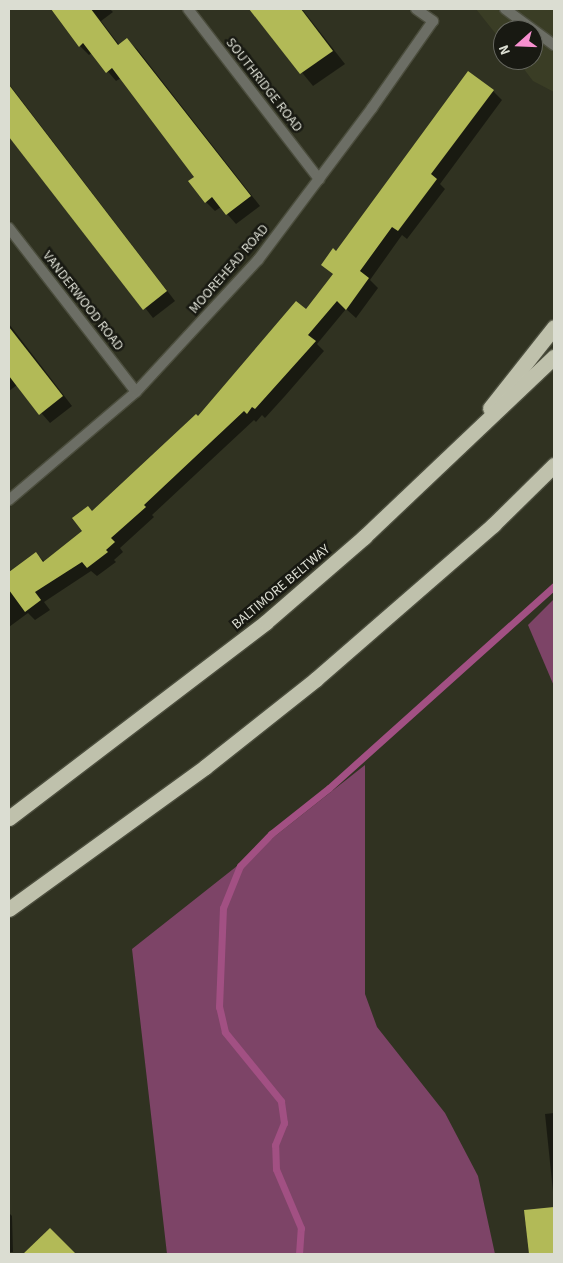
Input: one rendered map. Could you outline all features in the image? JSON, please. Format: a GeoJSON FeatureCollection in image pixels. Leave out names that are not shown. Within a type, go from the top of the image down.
{"type":"FeatureCollection","features":[{"type":"Feature","properties":{"kind":"highway"},"geometry":{"type":"LineString","coordinates":[[458,450],[554,326]]}},
{"type":"Feature","properties":{"kind":"highway","name":"BALTIMORE BELTWAY"},"geometry":{"type":"LineString","coordinates":[[9,818],[266,622],[364,537],[458,450],[554,356]]}},
{"type":"Feature","properties":{"kind":"highway"},"geometry":{"type":"LineString","coordinates":[[9,909],[205,767],[316,679],[493,524],[554,465]]}},
{"type":"Feature","properties":{"kind":"street","name":"SOUTHRIDGE ROAD"},"geometry":{"type":"LineString","coordinates":[[188,9],[319,179]]}},
{"type":"Feature","properties":{"kind":"street","name":"MOOREHEAD ROAD"},"geometry":{"type":"LineString","coordinates":[[9,500],[136,392],[258,260],[319,179],[432,21],[416,9]]}},
{"type":"Feature","properties":{"kind":"street"},"geometry":{"type":"LineString","coordinates":[[505,9],[554,45]]}},
{"type":"Feature","properties":{"kind":"street","name":"VANDERWOOD ROAD"},"geometry":{"type":"LineString","coordinates":[[9,228],[136,392]]}},
{"type":"Feature","properties":{"kind":"shaded area"},"geometry":{"type":"Polygon","coordinates":[[[476,9],[554,9],[554,92],[533,81],[525,70],[543,70],[543,20],[493,20],[493,30],[476,9]]]}},
{"type":"Feature","properties":{"kind":"shaded area"},"geometry":{"type":"Polygon","coordinates":[[[554,599],[554,686],[528,625],[554,599]]]}},
{"type":"Feature","properties":{"kind":"shaded area"},"geometry":{"type":"Polygon","coordinates":[[[365,765],[365,994],[377,1027],[445,1113],[478,1176],[495,1254],[167,1254],[132,949],[365,765]]]}},
{"type":"Feature","properties":{"kind":"building"},"geometry":{"type":"Polygon","coordinates":[[[51,9],[91,9],[118,45],[127,38],[251,196],[226,215],[212,197],[205,203],[188,181],[194,177],[112,68],[106,73],[83,43],[79,47],[51,9]]]}},
{"type":"Feature","properties":{"kind":"building"},"geometry":{"type":"Polygon","coordinates":[[[249,9],[301,9],[333,51],[300,74],[249,9]]]}},
{"type":"Feature","properties":{"kind":"building"},"geometry":{"type":"Polygon","coordinates":[[[468,71],[494,90],[431,174],[437,179],[398,231],[392,227],[360,271],[369,278],[346,310],[337,301],[308,335],[316,341],[255,409],[252,407],[247,414],[244,411],[144,505],[146,507],[111,538],[115,542],[106,550],[108,552],[87,568],[82,562],[35,592],[41,600],[25,612],[9,590],[9,572],[36,552],[43,562],[82,531],[72,518],[88,506],[92,511],[196,414],[198,416],[296,301],[306,309],[333,274],[321,265],[333,248],[336,251],[468,71]]]}},
{"type":"Feature","properties":{"kind":"building"},"geometry":{"type":"Polygon","coordinates":[[[9,85],[167,291],[143,310],[9,137],[9,85]]]}},
{"type":"Feature","properties":{"kind":"building"},"geometry":{"type":"Polygon","coordinates":[[[9,327],[63,396],[39,415],[9,376],[9,327]]]}},
{"type":"Feature","properties":{"kind":"building"},"geometry":{"type":"Polygon","coordinates":[[[554,1207],[554,1254],[529,1254],[524,1210],[554,1207]]]}},
{"type":"Feature","properties":{"kind":"building"},"geometry":{"type":"Polygon","coordinates":[[[50,1228],[76,1254],[23,1254],[50,1228]]]}},
{"type":"Feature","properties":{"kind":"waterway"},"geometry":{"type":"LineString","coordinates":[[299,1254],[301,1228],[276,1169],[275,1145],[284,1123],[281,1101],[225,1032],[219,1007],[223,908],[240,866],[271,834],[329,788],[554,586]]}}]}
